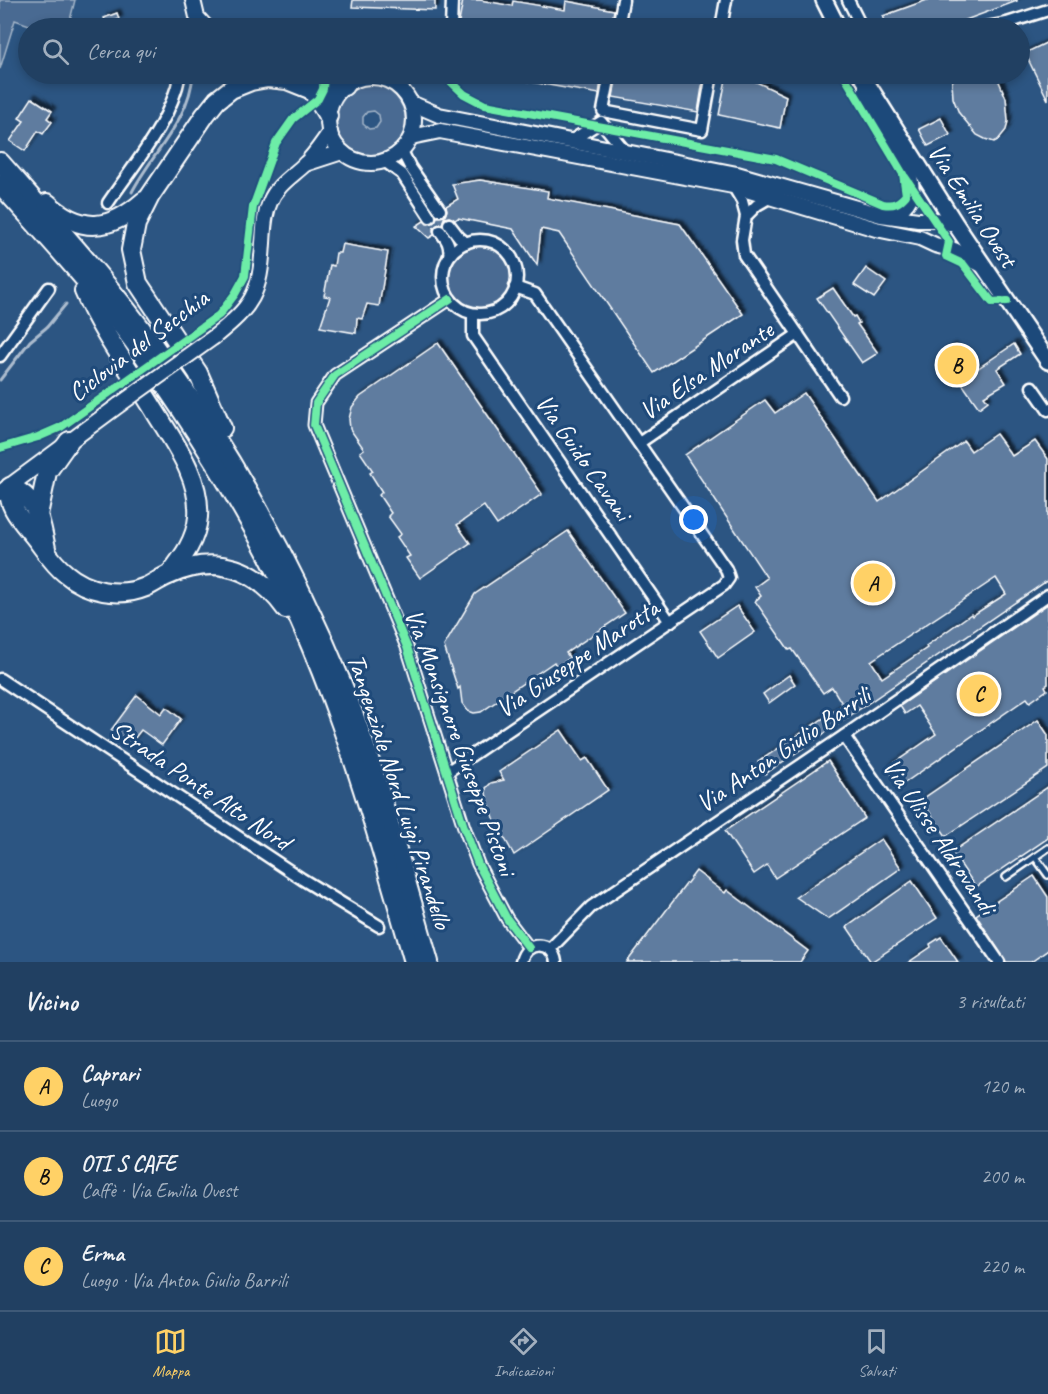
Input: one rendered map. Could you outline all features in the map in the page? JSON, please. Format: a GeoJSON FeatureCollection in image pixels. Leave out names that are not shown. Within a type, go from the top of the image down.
{"type":"FeatureCollection","features":[{"type":"Feature","properties":{"kind":"highway"},"geometry":{"type":"LineString","coordinates":[[244,84],[231,89],[211,106],[150,196],[136,224],[132,240],[135,273],[143,292],[198,373],[218,420],[233,447],[255,501]]}},
{"type":"Feature","properties":{"kind":"highway"},"geometry":{"type":"LineString","coordinates":[[297,84],[312,90],[344,86]]}},
{"type":"Feature","properties":{"kind":"highway"},"geometry":{"type":"LineString","coordinates":[[312,90],[329,124]]}},
{"type":"Feature","properties":{"kind":"highway"},"geometry":{"type":"LineString","coordinates":[[0,161],[60,215],[83,224],[98,225],[114,221],[132,211],[150,196]]}},
{"type":"Feature","properties":{"kind":"highway","name":"Tangenziale Nord Luigi Pirandello"},"geometry":{"type":"LineString","coordinates":[[0,161],[99,276],[153,345],[206,421],[255,501],[305,599],[342,685],[366,749],[429,962]]}},
{"type":"Feature","properties":{"kind":"highway","name":"Tangenziale Nord Luigi Pirandello"},"geometry":{"type":"LineString","coordinates":[[0,184],[111,313],[187,418],[253,526],[314,655],[352,754],[414,962]]}},
{"type":"Feature","properties":{"kind":"highway"},"geometry":{"type":"LineString","coordinates":[[79,275],[86,296],[103,328],[175,444],[192,477],[198,506],[195,531],[190,544],[170,574]]}},
{"type":"Feature","properties":{"kind":"highway"},"geometry":{"type":"LineString","coordinates":[[31,519],[47,472],[69,441]]}},
{"type":"Feature","properties":{"kind":"highway"},"geometry":{"type":"LineString","coordinates":[[5,490],[12,505],[31,519],[47,553],[65,573],[75,580],[94,589],[123,592],[144,587],[170,574],[210,565],[231,567],[261,581],[277,597],[314,655]]}},
{"type":"Feature","properties":{"kind":"highway"},"geometry":{"type":"LineString","coordinates":[[0,514],[31,519]]}},
{"type":"Feature","properties":{"kind":"main road"},"geometry":{"type":"LineString","coordinates":[[824,0],[833,18]]}},
{"type":"Feature","properties":{"kind":"main road","name":"Via Emilia Ovest"},"geometry":{"type":"LineString","coordinates":[[866,84],[956,225],[1048,361]]}},
{"type":"Feature","properties":{"kind":"street"},"geometry":{"type":"LineString","coordinates":[[193,0],[198,18]]}},
{"type":"Feature","properties":{"kind":"street"},"geometry":{"type":"LineString","coordinates":[[451,18],[452,0]]}},
{"type":"Feature","properties":{"kind":"street"},"geometry":{"type":"LineString","coordinates":[[620,18],[623,0]]}},
{"type":"Feature","properties":{"kind":"street"},"geometry":{"type":"LineString","coordinates":[[723,18],[726,0]]}},
{"type":"Feature","properties":{"kind":"street"},"geometry":{"type":"LineString","coordinates":[[848,0],[857,18]]}},
{"type":"Feature","properties":{"kind":"street"},"geometry":{"type":"LineString","coordinates":[[1023,18],[1048,10]]}},
{"type":"Feature","properties":{"kind":"street"},"geometry":{"type":"LineString","coordinates":[[108,203],[161,124],[177,84]]}},
{"type":"Feature","properties":{"kind":"street"},"geometry":{"type":"LineString","coordinates":[[305,164],[329,124],[333,100],[347,84]]}},
{"type":"Feature","properties":{"kind":"street"},"geometry":{"type":"LineString","coordinates":[[329,124],[342,152],[361,162],[384,161],[402,151],[411,137],[415,118],[411,103],[397,84]]}},
{"type":"Feature","properties":{"kind":"street"},"geometry":{"type":"LineString","coordinates":[[572,140],[602,116],[608,84]]}},
{"type":"Feature","properties":{"kind":"street"},"geometry":{"type":"LineString","coordinates":[[602,116],[702,130],[710,84]]}},
{"type":"Feature","properties":{"kind":"street"},"geometry":{"type":"LineString","coordinates":[[864,84],[867,102],[909,173],[912,186],[911,197],[904,207],[893,213],[881,215]]}},
{"type":"Feature","properties":{"kind":"street"},"geometry":{"type":"LineString","coordinates":[[411,103],[439,115],[737,174],[881,215],[936,220],[956,225]]}},
{"type":"Feature","properties":{"kind":"street"},"geometry":{"type":"LineString","coordinates":[[602,116],[625,151]]}},
{"type":"Feature","properties":{"kind":"street"},"geometry":{"type":"LineString","coordinates":[[411,137],[440,130],[733,186],[876,229],[920,238],[935,246],[954,250],[984,266]]}},
{"type":"Feature","properties":{"kind":"street"},"geometry":{"type":"LineString","coordinates":[[384,161],[402,174],[435,213],[402,151]]}},
{"type":"Feature","properties":{"kind":"street"},"geometry":{"type":"LineString","coordinates":[[5,490],[238,318],[249,305],[262,269],[265,217],[270,201],[285,179],[305,164],[342,152]]}},
{"type":"Feature","properties":{"kind":"street"},"geometry":{"type":"LineString","coordinates":[[733,186],[742,201],[746,216]]}},
{"type":"Feature","properties":{"kind":"street"},"geometry":{"type":"LineString","coordinates":[[746,216],[757,205],[769,198]]}},
{"type":"Feature","properties":{"kind":"street","name":"Via Elsa Morante"},"geometry":{"type":"LineString","coordinates":[[746,216],[742,240],[744,255],[840,396]]}},
{"type":"Feature","properties":{"kind":"street"},"geometry":{"type":"LineString","coordinates":[[920,238],[956,225]]}},
{"type":"Feature","properties":{"kind":"street"},"geometry":{"type":"LineString","coordinates":[[449,256],[466,243],[485,240],[498,245],[508,253],[516,268],[515,287],[510,298],[502,307],[486,314],[473,315],[459,308],[446,292],[443,271],[449,256],[445,227],[466,243]]}},
{"type":"Feature","properties":{"kind":"street","name":"Via Guido Cavani"},"geometry":{"type":"LineString","coordinates":[[515,287],[535,294],[726,569],[729,578]]}},
{"type":"Feature","properties":{"kind":"street"},"geometry":{"type":"LineString","coordinates":[[0,356],[49,288]]}},
{"type":"Feature","properties":{"kind":"street","name":"Via Monsignore Giuseppe Pistoni"},"geometry":{"type":"LineString","coordinates":[[450,299],[335,375],[316,403],[314,425],[407,647],[464,827],[478,864],[507,919],[529,948]]}},
{"type":"Feature","properties":{"kind":"street","name":"Via Guido Cavani"},"geometry":{"type":"LineString","coordinates":[[473,315],[473,336],[670,622]]}},
{"type":"Feature","properties":{"kind":"street","name":"Via Elsa Morante"},"geometry":{"type":"LineString","coordinates":[[639,443],[798,334]]}},
{"type":"Feature","properties":{"kind":"street"},"geometry":{"type":"LineString","coordinates":[[1032,387],[1048,410]]}},
{"type":"Feature","properties":{"kind":"street","name":"Via Giuseppe Marotta"},"geometry":{"type":"LineString","coordinates":[[447,772],[724,585],[729,578]]}},
{"type":"Feature","properties":{"kind":"street","name":"Via Anton Giulio Barrili"},"geometry":{"type":"LineString","coordinates":[[550,949],[591,907],[1048,595]]}},
{"type":"Feature","properties":{"kind":"street","name":"Strada Ponte Alto Nord"},"geometry":{"type":"LineString","coordinates":[[0,679],[302,879],[379,926]]}},
{"type":"Feature","properties":{"kind":"street","name":"Via Ulisse Aldrovandi"},"geometry":{"type":"LineString","coordinates":[[844,736],[999,962]]}},
{"type":"Feature","properties":{"kind":"street"},"geometry":{"type":"LineString","coordinates":[[521,962],[522,956],[529,948],[540,945],[554,953],[556,962]]}},
{"type":"Feature","properties":{"kind":"lane"},"geometry":{"type":"LineString","coordinates":[[1006,877],[1048,848]]}},
{"type":"Feature","properties":{"kind":"lane"},"geometry":{"type":"LineString","coordinates":[[1035,856],[1048,875]]}},
{"type":"Feature","properties":{"kind":"shaded area"},"geometry":{"type":"Polygon","coordinates":[[[0,0],[75,0],[70,18],[18,18],[18,21],[15,20],[0,69],[0,0]]]}},
{"type":"Feature","properties":{"kind":"shaded area"},"geometry":{"type":"Polygon","coordinates":[[[377,85],[391,92],[400,102],[405,114],[405,126],[401,138],[394,148],[383,154],[368,155],[353,150],[343,142],[338,130],[337,117],[340,105],[348,94],[361,87],[377,85]],[[374,111],[367,112],[363,117],[363,124],[369,129],[376,128],[380,122],[379,115],[374,111]]]}},
{"type":"Feature","properties":{"kind":"shaded area"},"geometry":{"type":"Polygon","coordinates":[[[480,245],[498,251],[506,259],[512,277],[506,295],[498,303],[480,309],[462,303],[454,295],[448,277],[454,259],[462,251],[480,245]]]}},
{"type":"Feature","properties":{"kind":"building"},"geometry":{"type":"Polygon","coordinates":[[[353,0],[435,0],[435,10],[352,7],[353,0]]]}},
{"type":"Feature","properties":{"kind":"building"},"geometry":{"type":"Polygon","coordinates":[[[463,0],[480,0],[512,6],[513,1],[565,10],[566,1],[614,10],[613,18],[460,18],[463,0]]]}},
{"type":"Feature","properties":{"kind":"building"},"geometry":{"type":"Polygon","coordinates":[[[927,0],[1017,0],[971,18],[884,18],[883,16],[927,0]]]}},
{"type":"Feature","properties":{"kind":"building"},"geometry":{"type":"Polygon","coordinates":[[[117,13],[119,18],[104,18],[117,13]]]}},
{"type":"Feature","properties":{"kind":"building"},"geometry":{"type":"Polygon","coordinates":[[[1048,42],[1048,100],[1030,63],[1030,51],[1048,42]]]}},
{"type":"Feature","properties":{"kind":"building"},"geometry":{"type":"Polygon","coordinates":[[[543,84],[600,84],[599,94],[543,84]]]}},
{"type":"Feature","properties":{"kind":"building"},"geometry":{"type":"Polygon","coordinates":[[[615,84],[702,84],[698,112],[613,97],[615,84]]]}},
{"type":"Feature","properties":{"kind":"building"},"geometry":{"type":"Polygon","coordinates":[[[725,84],[761,84],[786,96],[780,128],[719,115],[725,84]]]}},
{"type":"Feature","properties":{"kind":"building"},"geometry":{"type":"Polygon","coordinates":[[[952,84],[1000,84],[1006,98],[1008,121],[1006,130],[994,142],[977,135],[959,113],[953,98],[952,84]]]}},
{"type":"Feature","properties":{"kind":"building"},"geometry":{"type":"Polygon","coordinates":[[[32,98],[52,111],[47,118],[52,122],[43,134],[38,131],[25,151],[10,141],[24,121],[19,118],[32,98]]]}},
{"type":"Feature","properties":{"kind":"building"},"geometry":{"type":"Polygon","coordinates":[[[941,118],[950,135],[928,146],[919,129],[941,118]]]}},
{"type":"Feature","properties":{"kind":"building"},"geometry":{"type":"Polygon","coordinates":[[[480,180],[548,191],[547,198],[680,224],[743,314],[654,373],[559,233],[541,229],[537,265],[513,229],[458,218],[455,220],[449,217],[444,218],[442,224],[435,225],[434,235],[429,238],[416,226],[424,221],[427,224],[434,224],[437,217],[445,216],[446,206],[458,199],[452,184],[480,180]]]}},
{"type":"Feature","properties":{"kind":"building"},"geometry":{"type":"Polygon","coordinates":[[[342,244],[388,252],[379,306],[367,304],[362,319],[357,318],[356,333],[320,327],[330,297],[324,296],[330,265],[334,266],[336,253],[340,253],[342,244]]]}},
{"type":"Feature","properties":{"kind":"building"},"geometry":{"type":"Polygon","coordinates":[[[866,268],[886,282],[874,298],[854,285],[866,268]]]}},
{"type":"Feature","properties":{"kind":"building"},"geometry":{"type":"Polygon","coordinates":[[[833,288],[853,317],[855,316],[859,323],[857,324],[878,353],[862,363],[817,298],[833,288]]]}},
{"type":"Feature","properties":{"kind":"building"},"geometry":{"type":"Polygon","coordinates":[[[438,343],[542,494],[497,525],[484,506],[457,525],[470,543],[420,578],[406,558],[410,556],[397,537],[401,534],[388,516],[391,513],[379,495],[382,492],[370,473],[373,471],[360,452],[364,449],[350,429],[349,419],[352,407],[360,397],[438,343]]]}},
{"type":"Feature","properties":{"kind":"building"},"geometry":{"type":"Polygon","coordinates":[[[1014,344],[1020,354],[997,369],[1006,383],[984,396],[988,401],[979,408],[942,355],[953,347],[971,373],[1014,344]]]}},
{"type":"Feature","properties":{"kind":"building"},"geometry":{"type":"Polygon","coordinates":[[[804,393],[879,502],[964,441],[971,451],[996,434],[1012,456],[1035,441],[1048,459],[1048,580],[765,774],[758,762],[843,705],[832,687],[823,693],[755,601],[761,596],[755,587],[767,578],[685,455],[765,400],[775,413],[804,393]],[[996,578],[871,661],[882,678],[927,648],[926,646],[971,614],[972,616],[1006,594],[996,578]]]}},
{"type":"Feature","properties":{"kind":"building"},"geometry":{"type":"Polygon","coordinates":[[[568,531],[625,613],[566,653],[570,658],[557,667],[554,662],[481,712],[468,711],[462,703],[460,687],[458,689],[444,646],[475,594],[568,531]]]}},
{"type":"Feature","properties":{"kind":"building"},"geometry":{"type":"Polygon","coordinates":[[[1048,604],[1048,684],[1045,686],[1047,690],[1030,702],[1027,698],[900,786],[887,768],[936,734],[917,706],[905,714],[900,706],[1048,604]]]}},
{"type":"Feature","properties":{"kind":"building"},"geometry":{"type":"Polygon","coordinates":[[[737,606],[755,632],[718,658],[700,631],[737,606]]]}},
{"type":"Feature","properties":{"kind":"building"},"geometry":{"type":"Polygon","coordinates":[[[789,675],[795,684],[769,703],[763,694],[789,675]]]}},
{"type":"Feature","properties":{"kind":"building"},"geometry":{"type":"Polygon","coordinates":[[[137,695],[161,714],[166,707],[181,719],[162,745],[141,730],[130,744],[111,730],[137,695]]]}},
{"type":"Feature","properties":{"kind":"building"},"geometry":{"type":"Polygon","coordinates":[[[1038,720],[1048,735],[1048,768],[946,836],[921,800],[1038,720]]]}},
{"type":"Feature","properties":{"kind":"building"},"geometry":{"type":"Polygon","coordinates":[[[561,730],[582,761],[587,758],[608,790],[514,855],[495,821],[486,788],[491,783],[504,780],[499,772],[561,730]]]}},
{"type":"Feature","properties":{"kind":"building"},"geometry":{"type":"Polygon","coordinates":[[[828,761],[865,818],[775,878],[767,865],[754,874],[725,831],[828,761]]]}},
{"type":"Feature","properties":{"kind":"building"},"geometry":{"type":"Polygon","coordinates":[[[1048,787],[1048,838],[976,887],[952,852],[1048,787]]]}},
{"type":"Feature","properties":{"kind":"building"},"geometry":{"type":"Polygon","coordinates":[[[881,839],[901,868],[828,919],[796,897],[881,839]]]}},
{"type":"Feature","properties":{"kind":"building"},"geometry":{"type":"Polygon","coordinates":[[[696,871],[725,893],[727,890],[808,951],[800,962],[627,962],[696,871]]]}},
{"type":"Feature","properties":{"kind":"building"},"geometry":{"type":"Polygon","coordinates":[[[1034,876],[1048,897],[1048,950],[1031,962],[1006,962],[976,915],[1034,876]]]}},
{"type":"Feature","properties":{"kind":"building"},"geometry":{"type":"Polygon","coordinates":[[[912,881],[937,918],[871,962],[847,927],[912,881]]]}},
{"type":"Feature","properties":{"kind":"building"},"geometry":{"type":"Polygon","coordinates":[[[941,937],[958,962],[909,962],[931,947],[930,944],[941,937]]]}},
{"type":"Feature","properties":{"kind":"waterway"},"geometry":{"type":"LineString","coordinates":[[132,192],[178,121],[191,84]]}},
{"type":"Feature","properties":{"kind":"waterway"},"geometry":{"type":"LineString","coordinates":[[0,380],[30,341],[47,327],[66,304]]}},
{"type":"Feature","properties":{"kind":"tunnel"},"geometry":{"type":"LineString","coordinates":[[430,217],[440,231]]}},
{"type":"Feature","properties":{"kind":"cycle path","name":"Ciclovia del Secchia"},"geometry":{"type":"LineString","coordinates":[[0,448],[38,437],[61,427],[219,315],[245,276],[253,207],[276,143],[293,119],[318,99],[323,84]]}},
{"type":"Feature","properties":{"kind":"cycle path"},"geometry":{"type":"LineString","coordinates":[[454,84],[464,94],[485,105],[776,159],[883,204],[896,203],[906,195],[903,174],[849,84]]}},
{"type":"Feature","properties":{"kind":"cycle path"},"geometry":{"type":"LineString","coordinates":[[905,177],[949,242],[946,256],[963,264],[992,302],[1007,301]]}},
{"type":"Feature","properties":{"kind":"cycle path"},"geometry":{"type":"LineString","coordinates":[[450,299],[335,375],[316,403],[314,425],[407,647],[464,827],[478,864],[507,919],[529,948]]}},
{"type":"Feature","properties":{"kind":"place","name":"OTI S CAFE"},"geometry":{"type":"Point","coordinates":[957,365]}},
{"type":"Feature","properties":{"kind":"place","name":"Caprari"},"geometry":{"type":"Point","coordinates":[873,583]}},
{"type":"Feature","properties":{"kind":"place","name":"Erma"},"geometry":{"type":"Point","coordinates":[979,694]}}]}
